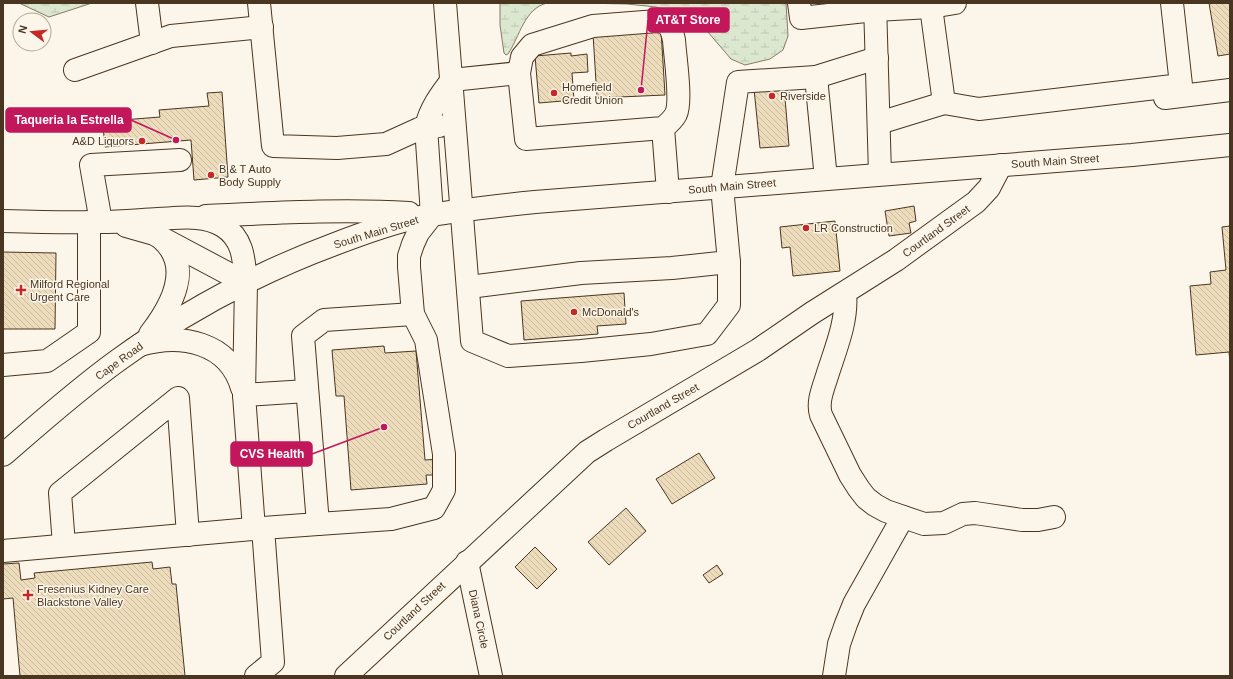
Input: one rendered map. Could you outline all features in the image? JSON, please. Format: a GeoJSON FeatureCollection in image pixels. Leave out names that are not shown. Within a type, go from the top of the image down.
{"type":"FeatureCollection","features":[{"type":"Feature","properties":{"kind":"main road"},"geometry":{"type":"LineString","coordinates":[[147,3],[152,43]]}},
{"type":"Feature","properties":{"kind":"main road"},"geometry":{"type":"LineString","coordinates":[[259,3],[273,146],[337,148],[386,144],[426,127],[456,124]]}},
{"type":"Feature","properties":{"kind":"main road"},"geometry":{"type":"LineString","coordinates":[[446,3],[472,341],[508,356],[581,352],[651,344],[707,334],[729,305],[729,262],[722,187],[738,82],[816,77],[877,58]]}},
{"type":"Feature","properties":{"kind":"main road"},"geometry":{"type":"LineString","coordinates":[[799,3],[801,18],[875,6],[931,7],[955,3]]}},
{"type":"Feature","properties":{"kind":"main road"},"geometry":{"type":"LineString","coordinates":[[978,109],[1181,85],[1172,3]]}},
{"type":"Feature","properties":{"kind":"main road"},"geometry":{"type":"LineString","coordinates":[[875,6],[880,174]]}},
{"type":"Feature","properties":{"kind":"main road"},"geometry":{"type":"LineString","coordinates":[[931,7],[944,103]]}},
{"type":"Feature","properties":{"kind":"main road"},"geometry":{"type":"LineString","coordinates":[[650,21],[664,22],[669,26],[674,40],[679,101],[677,113],[674,119],[664,128],[526,139],[519,73],[522,57],[532,45],[593,26],[650,21]]}},
{"type":"Feature","properties":{"kind":"main road"},"geometry":{"type":"LineString","coordinates":[[75,70],[171,36],[262,27]]}},
{"type":"Feature","properties":{"kind":"main road"},"geometry":{"type":"LineString","coordinates":[[3,551],[391,519],[434,508],[444,490],[444,454],[426,340],[413,314],[409,267],[409,256],[413,244],[418,233],[432,215],[426,127],[429,115],[452,80],[519,73]]}},
{"type":"Feature","properties":{"kind":"main road"},"geometry":{"type":"LineString","coordinates":[[816,77],[826,179]]}},
{"type":"Feature","properties":{"kind":"main road"},"geometry":{"type":"LineString","coordinates":[[879,123],[944,103],[978,109],[1014,120],[1143,100],[1230,90]]}},
{"type":"Feature","properties":{"kind":"main road"},"geometry":{"type":"LineString","coordinates":[[664,128],[668,192]]}},
{"type":"Feature","properties":{"kind":"main road","name":"South Main Street"},"geometry":{"type":"LineString","coordinates":[[246,283],[281,266],[350,238],[396,223],[462,210],[535,202],[1132,155],[1230,145]]}},
{"type":"Feature","properties":{"kind":"main road"},"geometry":{"type":"LineString","coordinates":[[3,365],[46,361],[89,332],[95,222],[91,164],[180,160]]}},
{"type":"Feature","properties":{"kind":"main road","name":"Courtland Street"},"geometry":{"type":"LineString","coordinates":[[346,676],[578,460],[596,446],[758,350],[806,317],[896,260],[976,202],[989,188],[1001,165]]}},
{"type":"Feature","properties":{"kind":"main road"},"geometry":{"type":"LineString","coordinates":[[3,221],[95,222],[345,211],[432,215]]}},
{"type":"Feature","properties":{"kind":"main road"},"geometry":{"type":"LineString","coordinates":[[189,217],[203,218],[224,226],[235,236],[243,251],[246,283],[244,395]]}},
{"type":"Feature","properties":{"kind":"main road"},"geometry":{"type":"LineString","coordinates":[[95,222],[138,229],[161,238],[246,283]]}},
{"type":"Feature","properties":{"kind":"main road"},"geometry":{"type":"LineString","coordinates":[[140,345],[162,317],[171,299],[176,283],[178,268],[175,254],[161,238]]}},
{"type":"Feature","properties":{"kind":"main road"},"geometry":{"type":"LineString","coordinates":[[469,287],[581,273],[672,268],[729,262]]}},
{"type":"Feature","properties":{"kind":"main road","name":"Cape Road"},"geometry":{"type":"LineString","coordinates":[[3,455],[95,377],[140,345],[194,310],[246,283]]}},
{"type":"Feature","properties":{"kind":"main road"},"geometry":{"type":"LineString","coordinates":[[845,293],[846,302],[844,319],[821,394],[819,408],[837,448],[859,489],[866,498],[875,505],[924,524],[944,523],[963,514],[974,513],[1022,520],[1038,520],[1054,517]]}},
{"type":"Feature","properties":{"kind":"main road"},"geometry":{"type":"LineString","coordinates":[[318,524],[303,336],[324,320],[413,314]]}},
{"type":"Feature","properties":{"kind":"main road"},"geometry":{"type":"LineString","coordinates":[[140,345],[156,341],[181,340],[190,341],[212,349],[232,366],[241,382],[244,395],[273,662],[256,676]]}},
{"type":"Feature","properties":{"kind":"main road"},"geometry":{"type":"LineString","coordinates":[[244,395],[307,392]]}},
{"type":"Feature","properties":{"kind":"main road"},"geometry":{"type":"LineString","coordinates":[[64,545],[60,493],[178,398],[188,535]]}},
{"type":"Feature","properties":{"kind":"main road"},"geometry":{"type":"LineString","coordinates":[[834,676],[839,644],[851,610],[903,517]]}},
{"type":"Feature","properties":{"kind":"main road","name":"Diana Circle"},"geometry":{"type":"LineString","coordinates":[[467,562],[491,676]]}},
{"type":"Feature","properties":{"kind":"green space"},"geometry":{"type":"Polygon","coordinates":[[[19,3],[92,3],[52,16],[52,12],[38,12],[19,3]]]}},
{"type":"Feature","properties":{"kind":"green space"},"geometry":{"type":"Polygon","coordinates":[[[500,3],[547,3],[539,6],[528,17],[508,54],[506,55],[504,53],[500,25],[500,3]]]}},
{"type":"Feature","properties":{"kind":"green space"},"geometry":{"type":"Polygon","coordinates":[[[581,3],[786,3],[788,36],[783,50],[770,59],[745,65],[731,59],[701,24],[682,15],[656,7],[627,4],[581,3]]]}},
{"type":"Feature","properties":{"kind":"building"},"geometry":{"type":"Polygon","coordinates":[[[1209,3],[1230,3],[1230,54],[1218,56],[1209,3]]]}},
{"type":"Feature","properties":{"kind":"building"},"geometry":{"type":"Polygon","coordinates":[[[661,30],[665,95],[597,98],[593,34],[661,30]]]}},
{"type":"Feature","properties":{"kind":"building"},"geometry":{"type":"Polygon","coordinates":[[[571,53],[571,56],[587,54],[588,72],[572,73],[574,100],[539,103],[535,56],[571,53]]]}},
{"type":"Feature","properties":{"kind":"building","name":"Riverside"},"geometry":{"type":"Polygon","coordinates":[[[784,86],[789,146],[760,148],[754,89],[784,86]]]}},
{"type":"Feature","properties":{"kind":"building"},"geometry":{"type":"Polygon","coordinates":[[[222,92],[228,177],[194,180],[191,140],[105,147],[103,126],[123,125],[122,120],[160,117],[159,110],[209,106],[207,93],[222,92]]]}},
{"type":"Feature","properties":{"kind":"building"},"geometry":{"type":"Polygon","coordinates":[[[914,206],[916,221],[909,223],[911,233],[889,236],[885,211],[914,206]]]}},
{"type":"Feature","properties":{"kind":"building"},"geometry":{"type":"Polygon","coordinates":[[[835,221],[840,271],[793,276],[790,247],[782,248],[780,227],[835,221]]]}},
{"type":"Feature","properties":{"kind":"building"},"geometry":{"type":"Polygon","coordinates":[[[1230,226],[1230,363],[1229,352],[1196,355],[1190,286],[1211,284],[1210,272],[1226,270],[1222,227],[1230,226]]]}},
{"type":"Feature","properties":{"kind":"building"},"geometry":{"type":"Polygon","coordinates":[[[3,252],[56,253],[55,329],[3,329],[3,252]]]}},
{"type":"Feature","properties":{"kind":"building","name":"McDonald's"},"geometry":{"type":"Polygon","coordinates":[[[624,293],[626,324],[597,326],[598,334],[524,340],[521,301],[624,293]]]}},
{"type":"Feature","properties":{"kind":"building"},"geometry":{"type":"Polygon","coordinates":[[[384,346],[385,353],[416,351],[425,460],[439,459],[440,475],[426,475],[427,484],[351,490],[344,396],[336,396],[332,350],[384,346]]]}},
{"type":"Feature","properties":{"kind":"building"},"geometry":{"type":"Polygon","coordinates":[[[699,453],[715,478],[672,504],[656,479],[699,453]]]}},
{"type":"Feature","properties":{"kind":"building"},"geometry":{"type":"Polygon","coordinates":[[[626,508],[646,531],[609,565],[588,542],[626,508]]]}},
{"type":"Feature","properties":{"kind":"building"},"geometry":{"type":"Polygon","coordinates":[[[535,547],[557,569],[537,589],[515,567],[535,547]]]}},
{"type":"Feature","properties":{"kind":"building"},"geometry":{"type":"Polygon","coordinates":[[[152,562],[153,569],[170,567],[172,584],[176,584],[185,676],[20,676],[13,598],[3,599],[3,564],[19,563],[21,580],[35,578],[34,573],[152,562]]]}},
{"type":"Feature","properties":{"kind":"building"},"geometry":{"type":"Polygon","coordinates":[[[717,565],[723,574],[709,583],[703,575],[717,565]]]}},
{"type":"Feature","properties":{"kind":"place","name":"AT&T Store"},"geometry":{"type":"Point","coordinates":[641,90]}},
{"type":"Feature","properties":{"kind":"place","name":"Homefield Credit Union"},"geometry":{"type":"Point","coordinates":[554,93]}},
{"type":"Feature","properties":{"kind":"place","name":"Riverside"},"geometry":{"type":"Point","coordinates":[772,96]}},
{"type":"Feature","properties":{"kind":"place","name":"Taqueria la Estrella"},"geometry":{"type":"Point","coordinates":[176,140]}},
{"type":"Feature","properties":{"kind":"place","name":"A&D Liquors"},"geometry":{"type":"Point","coordinates":[142,141]}},
{"type":"Feature","properties":{"kind":"place","name":"B & T Auto Body Supply"},"geometry":{"type":"Point","coordinates":[211,175]}},
{"type":"Feature","properties":{"kind":"place","name":"LR Construction"},"geometry":{"type":"Point","coordinates":[806,228]}},
{"type":"Feature","properties":{"kind":"place","name":"Milford Regional Urgent Care"},"geometry":{"type":"Point","coordinates":[21,290]}},
{"type":"Feature","properties":{"kind":"place","name":"McDonald's"},"geometry":{"type":"Point","coordinates":[574,312]}},
{"type":"Feature","properties":{"kind":"place","name":"CVS Health"},"geometry":{"type":"Point","coordinates":[384,427]}},
{"type":"Feature","properties":{"kind":"place","name":"Fresenius Kidney Care Blackstone Valley"},"geometry":{"type":"Point","coordinates":[28,595]}}]}
